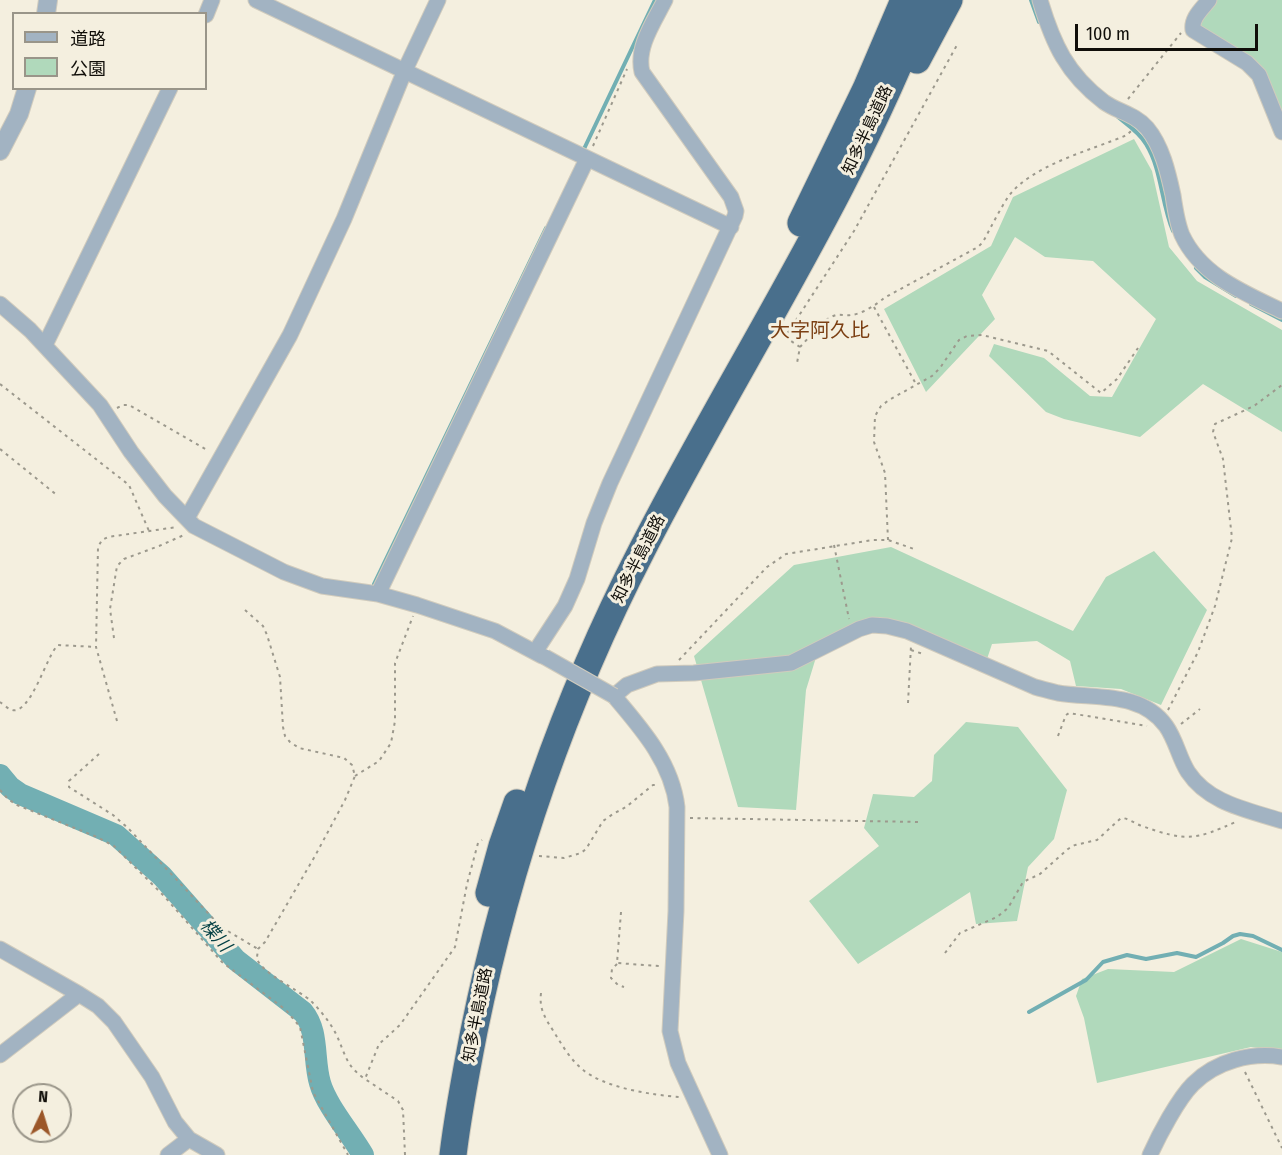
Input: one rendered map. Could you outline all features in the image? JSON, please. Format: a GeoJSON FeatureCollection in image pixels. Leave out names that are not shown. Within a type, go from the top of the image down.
{"type":"FeatureCollection","features":[{"type":"Feature","properties":{"kind":"highway","name":"知多半島道路"},"geometry":{"type":"LineString","coordinates":[[435,1155],[451,1054],[486,903],[502,846],[572,656],[626,540],[802,221],[866,88],[904,0]]}},
{"type":"Feature","properties":{"kind":"highway","name":"知多半島道路"},"geometry":{"type":"LineString","coordinates":[[453,1155],[471,1048],[488,966],[508,889],[532,813],[587,669],[642,551],[855,160],[925,0]]}},
{"type":"Feature","properties":{"kind":"highway"},"geometry":{"type":"LineString","coordinates":[[819,228],[834,216],[949,0]]}},
{"type":"Feature","properties":{"kind":"street"},"geometry":{"type":"LineString","coordinates":[[256,0],[731,227]]}},
{"type":"Feature","properties":{"kind":"street"},"geometry":{"type":"LineString","coordinates":[[191,522],[290,335],[344,219],[405,70],[438,0]]}},
{"type":"Feature","properties":{"kind":"street"},"geometry":{"type":"LineString","coordinates":[[540,655],[577,579],[594,523],[610,483],[735,216],[734,202],[642,72],[640,57],[644,44],[665,0]]}},
{"type":"Feature","properties":{"kind":"street"},"geometry":{"type":"LineString","coordinates":[[1040,0],[1049,30],[1076,77],[1106,104],[1128,112],[1147,128],[1164,160],[1178,224],[1194,255],[1222,280],[1282,311]]}},
{"type":"Feature","properties":{"kind":"street"},"geometry":{"type":"LineString","coordinates":[[1209,0],[1192,25],[1196,32],[1247,63],[1260,75],[1282,132]]}},
{"type":"Feature","properties":{"kind":"street"},"geometry":{"type":"LineString","coordinates":[[0,151],[19,114],[26,90]]}},
{"type":"Feature","properties":{"kind":"street"},"geometry":{"type":"LineString","coordinates":[[45,345],[169,90]]}},
{"type":"Feature","properties":{"kind":"street"},"geometry":{"type":"LineString","coordinates":[[378,594],[587,159]]}},
{"type":"Feature","properties":{"kind":"street"},"geometry":{"type":"LineString","coordinates":[[0,304],[45,345],[100,405],[130,452],[165,496],[191,522],[284,572],[322,586],[378,594],[495,631],[614,696],[662,760],[675,790],[677,819],[670,1031],[676,1057],[720,1155]]}},
{"type":"Feature","properties":{"kind":"street"},"geometry":{"type":"LineString","coordinates":[[614,696],[627,685],[657,674],[780,665],[809,655],[872,625],[887,626],[906,631],[929,648],[1035,687],[1056,693],[1119,698],[1141,706],[1166,726],[1188,772],[1204,791],[1226,803],[1282,821]]}},
{"type":"Feature","properties":{"kind":"street"},"geometry":{"type":"LineString","coordinates":[[0,948],[98,1006],[114,1022],[152,1077],[175,1122],[189,1139],[217,1155]]}},
{"type":"Feature","properties":{"kind":"street"},"geometry":{"type":"LineString","coordinates":[[0,1055],[79,994]]}},
{"type":"Feature","properties":{"kind":"street"},"geometry":{"type":"LineString","coordinates":[[1150,1155],[1160,1134],[1192,1084],[1210,1071],[1238,1058],[1257,1054],[1282,1057]]}},
{"type":"Feature","properties":{"kind":"street"},"geometry":{"type":"LineString","coordinates":[[168,1155],[189,1139]]}},
{"type":"Feature","properties":{"kind":"path"},"geometry":{"type":"LineString","coordinates":[[1120,111],[1175,38],[1192,25]]}},
{"type":"Feature","properties":{"kind":"path"},"geometry":{"type":"LineString","coordinates":[[785,337],[854,231],[957,45]]}},
{"type":"Feature","properties":{"kind":"path"},"geometry":{"type":"LineString","coordinates":[[587,159],[633,57],[640,57]]}},
{"type":"Feature","properties":{"kind":"path"},"geometry":{"type":"LineString","coordinates":[[797,363],[800,347],[833,316],[852,315],[874,307],[894,293],[978,248],[984,242],[1008,198],[1026,181],[1060,162],[1127,135],[1139,122]]}},
{"type":"Feature","properties":{"kind":"path"},"geometry":{"type":"LineString","coordinates":[[874,307],[917,386]]}},
{"type":"Feature","properties":{"kind":"path"},"geometry":{"type":"LineString","coordinates":[[775,330],[800,347]]}},
{"type":"Feature","properties":{"kind":"path"},"geometry":{"type":"LineString","coordinates":[[888,540],[885,473],[874,442],[875,416],[881,406],[917,386],[940,368],[959,340],[967,336],[982,335],[1047,351],[1101,393],[1117,379],[1138,348]]}},
{"type":"Feature","properties":{"kind":"path"},"geometry":{"type":"LineString","coordinates":[[0,384],[129,485],[146,521],[148,531]]}},
{"type":"Feature","properties":{"kind":"path"},"geometry":{"type":"LineString","coordinates":[[1166,726],[1215,606],[1232,538],[1223,459],[1213,432],[1215,424],[1254,406],[1282,385]]}},
{"type":"Feature","properties":{"kind":"path"},"geometry":{"type":"LineString","coordinates":[[106,415],[123,405],[129,405],[209,452]]}},
{"type":"Feature","properties":{"kind":"path"},"geometry":{"type":"LineString","coordinates":[[0,449],[58,496]]}},
{"type":"Feature","properties":{"kind":"path"},"geometry":{"type":"LineString","coordinates":[[114,639],[110,609],[117,566],[124,559],[191,532],[191,522],[184,526],[108,537],[102,540],[98,547],[96,647],[117,721]]}},
{"type":"Feature","properties":{"kind":"path"},"geometry":{"type":"LineString","coordinates":[[674,674],[678,661],[690,647],[777,559],[786,554],[834,545],[888,540],[917,550]]}},
{"type":"Feature","properties":{"kind":"path"},"geometry":{"type":"LineString","coordinates":[[834,545],[852,633]]}},
{"type":"Feature","properties":{"kind":"path"},"geometry":{"type":"LineString","coordinates":[[405,1155],[403,1110],[398,1101],[353,1071],[346,1061],[335,1032],[320,1010],[297,990],[261,966],[257,959],[258,949],[265,942],[315,856],[355,776],[379,761],[391,743],[395,722],[395,663],[417,605]]}},
{"type":"Feature","properties":{"kind":"path"},"geometry":{"type":"LineString","coordinates":[[245,610],[263,626],[267,635],[280,677],[285,736],[299,748],[344,758],[352,765],[355,776]]}},
{"type":"Feature","properties":{"kind":"path"},"geometry":{"type":"LineString","coordinates":[[908,704],[911,644],[927,644],[929,648]]}},
{"type":"Feature","properties":{"kind":"path"},"geometry":{"type":"LineString","coordinates":[[0,702],[12,711],[16,711],[27,702],[38,685],[53,649],[58,645],[96,647]]}},
{"type":"Feature","properties":{"kind":"path"},"geometry":{"type":"LineString","coordinates":[[911,650],[929,648]]}},
{"type":"Feature","properties":{"kind":"path"},"geometry":{"type":"LineString","coordinates":[[1058,736],[1066,715],[1069,713],[1164,728],[1200,709]]}},
{"type":"Feature","properties":{"kind":"path"},"geometry":{"type":"LineString","coordinates":[[99,754],[69,781],[69,787],[113,815],[128,828],[221,927],[258,949]]}},
{"type":"Feature","properties":{"kind":"path"},"geometry":{"type":"LineString","coordinates":[[538,856],[564,858],[581,853],[596,830],[609,816],[626,807],[652,785],[660,786],[663,790]]}},
{"type":"Feature","properties":{"kind":"path"},"geometry":{"type":"LineString","coordinates":[[0,790],[17,805],[98,837],[114,846],[164,896],[222,962],[295,1019],[300,1027],[313,1092],[348,1155]]}},
{"type":"Feature","properties":{"kind":"path"},"geometry":{"type":"LineString","coordinates":[[945,953],[960,933],[997,917],[1008,908],[1023,882],[1040,874],[1075,845],[1097,840],[1120,818],[1175,837],[1190,838],[1222,829],[1254,812]]}},
{"type":"Feature","properties":{"kind":"path"},"geometry":{"type":"LineString","coordinates":[[677,819],[918,822]]}},
{"type":"Feature","properties":{"kind":"path"},"geometry":{"type":"LineString","coordinates":[[365,1079],[379,1044],[400,1025],[455,947],[476,849],[482,840],[488,841]]}},
{"type":"Feature","properties":{"kind":"path"},"geometry":{"type":"LineString","coordinates":[[621,912],[618,963],[612,969],[611,978],[624,987]]}},
{"type":"Feature","properties":{"kind":"path"},"geometry":{"type":"LineString","coordinates":[[618,963],[673,967]]}},
{"type":"Feature","properties":{"kind":"path"},"geometry":{"type":"LineString","coordinates":[[541,993],[541,1009],[546,1019],[572,1058],[586,1072],[606,1082],[649,1093],[694,1096]]}},
{"type":"Feature","properties":{"kind":"path"},"geometry":{"type":"LineString","coordinates":[[1238,1058],[1282,1148]]}},
{"type":"Feature","properties":{"kind":"green space"},"geometry":{"type":"Polygon","coordinates":[[[1214,0],[1282,0],[1282,120],[1262,73],[1197,30],[1196,21],[1214,0]]]}},
{"type":"Feature","properties":{"kind":"green space"},"geometry":{"type":"Polygon","coordinates":[[[1134,139],[1152,171],[1169,247],[1197,281],[1282,330],[1282,432],[1203,384],[1140,437],[1064,419],[1046,412],[989,356],[994,344],[1044,358],[1090,396],[1112,397],[1156,319],[1093,261],[1045,257],[1015,237],[982,295],[995,319],[926,392],[884,309],[991,246],[1013,197],[1134,139]]]}},
{"type":"Feature","properties":{"kind":"green space"},"geometry":{"type":"Polygon","coordinates":[[[891,547],[1073,631],[1106,577],[1154,551],[1207,610],[1161,705],[1121,689],[1076,686],[1070,661],[1037,641],[992,644],[987,659],[894,620],[821,641],[806,690],[796,810],[738,807],[694,656],[794,565],[891,547]]]}},
{"type":"Feature","properties":{"kind":"green space"},"geometry":{"type":"Polygon","coordinates":[[[966,722],[1018,727],[1067,790],[1054,839],[1028,867],[1017,921],[976,924],[970,892],[858,964],[809,901],[879,846],[864,828],[873,794],[914,797],[932,781],[934,755],[966,722]]]}},
{"type":"Feature","properties":{"kind":"green space"},"geometry":{"type":"Polygon","coordinates":[[[1241,939],[1282,952],[1282,1051],[1251,1047],[1097,1083],[1084,1018],[1076,996],[1082,979],[1108,969],[1174,972],[1241,939]]]}},
{"type":"Feature","properties":{"kind":"waterway"},"geometry":{"type":"LineString","coordinates":[[583,151],[655,0]]}},
{"type":"Feature","properties":{"kind":"waterway"},"geometry":{"type":"LineString","coordinates":[[1031,0],[1039,22]]}},
{"type":"Feature","properties":{"kind":"waterway"},"geometry":{"type":"LineString","coordinates":[[1118,117],[1134,129],[1151,154],[1173,231]]}},
{"type":"Feature","properties":{"kind":"waterway"},"geometry":{"type":"LineString","coordinates":[[374,584],[546,228]]}},
{"type":"Feature","properties":{"kind":"waterway"},"geometry":{"type":"LineString","coordinates":[[1196,268],[1205,277],[1236,296]]}},
{"type":"Feature","properties":{"kind":"waterway"},"geometry":{"type":"LineString","coordinates":[[1251,304],[1282,320]]}},
{"type":"Feature","properties":{"kind":"waterway","name":"楪川"},"geometry":{"type":"LineString","coordinates":[[0,775],[10,787],[20,794],[116,835],[162,876],[236,960],[303,1012],[311,1028],[323,1092],[363,1155]]}},
{"type":"Feature","properties":{"kind":"waterway"},"geometry":{"type":"LineString","coordinates":[[1029,1012],[1086,980],[1103,962],[1127,955],[1146,959],[1177,953],[1196,957],[1240,934],[1253,936],[1282,950]]}},
{"type":"Feature","properties":{"kind":"district","name":"大字阿久比"},"geometry":{"type":"Point","coordinates":[820,331]}}]}
